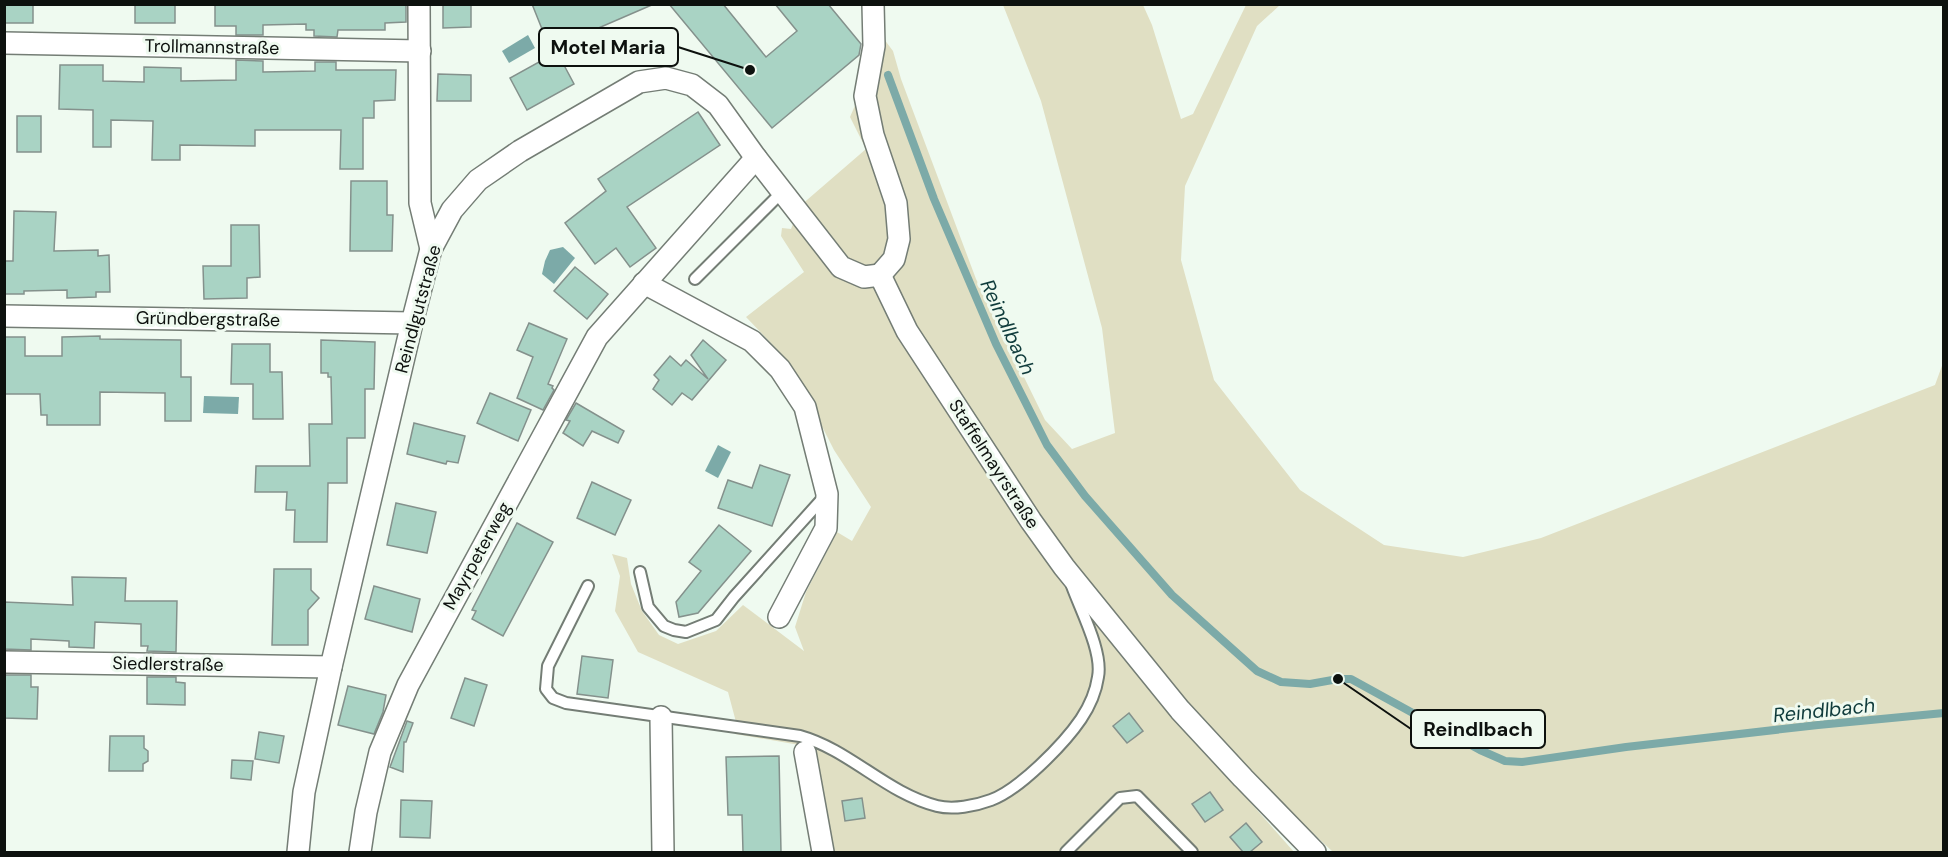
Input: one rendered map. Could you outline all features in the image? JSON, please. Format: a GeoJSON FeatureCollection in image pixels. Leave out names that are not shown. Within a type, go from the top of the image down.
{"type":"FeatureCollection","features":[{"type":"Feature","properties":{"kind":"street"},"geometry":{"type":"LineString","coordinates":[[419,4],[420,203],[431,249]]}},
{"type":"Feature","properties":{"kind":"street"},"geometry":{"type":"LineString","coordinates":[[873,4],[874,46],[865,96],[873,135],[896,203],[899,239],[894,259],[880,275]]}},
{"type":"Feature","properties":{"kind":"street","name":"Trollmannstraße"},"geometry":{"type":"LineString","coordinates":[[4,43],[420,51]]}},
{"type":"Feature","properties":{"kind":"street","name":"Reindlgutstraße"},"geometry":{"type":"LineString","coordinates":[[298,852],[304,792],[331,667],[431,249],[452,210],[478,180],[520,151],[639,82],[666,78],[692,85],[718,105],[841,267],[864,277],[880,275]]}},
{"type":"Feature","properties":{"kind":"street","name":"Mayrpeterweg"},"geometry":{"type":"LineString","coordinates":[[360,852],[366,812],[380,752],[408,685],[597,337],[756,158]]}},
{"type":"Feature","properties":{"kind":"street","name":"Staffelmayrstraße"},"geometry":{"type":"LineString","coordinates":[[880,275],[907,331],[1031,521],[1064,567],[1180,711],[1315,852]]}},
{"type":"Feature","properties":{"kind":"street"},"geometry":{"type":"LineString","coordinates":[[644,283],[752,341],[780,369],[805,407],[826,494],[826,528],[779,617]]}},
{"type":"Feature","properties":{"kind":"street","name":"Gründbergstraße"},"geometry":{"type":"LineString","coordinates":[[4,316],[412,322]]}},
{"type":"Feature","properties":{"kind":"street","name":"Siedlerstraße"},"geometry":{"type":"LineString","coordinates":[[4,662],[331,667]]}},
{"type":"Feature","properties":{"kind":"street"},"geometry":{"type":"LineString","coordinates":[[661,717],[663,852]]}},
{"type":"Feature","properties":{"kind":"street"},"geometry":{"type":"LineString","coordinates":[[805,752],[823,852]]}},
{"type":"Feature","properties":{"kind":"lane"},"geometry":{"type":"LineString","coordinates":[[695,279],[782,192]]}},
{"type":"Feature","properties":{"kind":"lane"},"geometry":{"type":"LineString","coordinates":[[640,572],[648,607],[664,626],[686,632],[716,620],[826,494]]}},
{"type":"Feature","properties":{"kind":"lane"},"geometry":{"type":"LineString","coordinates":[[588,586],[548,666],[546,689],[553,698],[661,717],[800,736],[819,741],[900,793],[939,807],[967,807],[992,800],[1016,786],[1051,754],[1081,719],[1092,699],[1099,675],[1098,656],[1064,567]]}},
{"type":"Feature","properties":{"kind":"lane"},"geometry":{"type":"LineString","coordinates":[[1066,852],[1120,798],[1137,796],[1192,852]]}},
{"type":"Feature","properties":{"kind":"green space"},"geometry":{"type":"Polygon","coordinates":[[[1003,5],[1143,5],[1152,25],[1181,119],[1193,114],[1246,5],[1280,5],[1257,26],[1185,186],[1181,260],[1214,380],[1300,490],[1384,545],[1463,557],[1541,538],[1935,385],[1943,363],[1943,852],[1333,852],[1236,760],[1108,612],[1121,656],[1294,852],[831,852],[811,747],[735,734],[736,722],[728,692],[638,652],[615,611],[620,576],[612,554],[627,558],[631,584],[642,611],[659,635],[678,644],[716,631],[743,605],[804,651],[795,627],[806,592],[837,532],[852,541],[871,507],[834,450],[790,363],[746,317],[804,272],[781,236],[782,228],[791,229],[800,206],[866,149],[850,117],[884,39],[893,51],[901,79],[976,279],[1045,420],[1072,449],[1115,433],[1102,328],[1041,101],[1003,5]]]}},
{"type":"Feature","properties":{"kind":"water"},"geometry":{"type":"Polygon","coordinates":[[[528,35],[535,48],[509,63],[502,51],[528,35]]]}},
{"type":"Feature","properties":{"kind":"water"},"geometry":{"type":"Polygon","coordinates":[[[563,247],[575,258],[554,284],[542,274],[545,261],[550,250],[563,247]]]}},
{"type":"Feature","properties":{"kind":"water"},"geometry":{"type":"Polygon","coordinates":[[[204,396],[239,397],[238,414],[203,413],[204,396]]]}},
{"type":"Feature","properties":{"kind":"water"},"geometry":{"type":"Polygon","coordinates":[[[718,445],[731,452],[718,478],[705,471],[718,445]]]}},
{"type":"Feature","properties":{"kind":"building"},"geometry":{"type":"Polygon","coordinates":[[[4,4],[33,4],[33,23],[4,23],[4,4]]]}},
{"type":"Feature","properties":{"kind":"building"},"geometry":{"type":"Polygon","coordinates":[[[135,4],[175,4],[175,23],[135,23],[135,4]]]}},
{"type":"Feature","properties":{"kind":"building"},"geometry":{"type":"Polygon","coordinates":[[[215,4],[406,4],[406,22],[385,23],[385,30],[338,30],[337,37],[314,36],[314,30],[306,30],[306,24],[263,25],[263,35],[236,35],[236,26],[215,26],[215,4]]]}},
{"type":"Feature","properties":{"kind":"building"},"geometry":{"type":"Polygon","coordinates":[[[443,4],[471,4],[471,27],[443,28],[443,4]]]}},
{"type":"Feature","properties":{"kind":"building"},"geometry":{"type":"Polygon","coordinates":[[[532,4],[654,4],[550,49],[532,4]]]}},
{"type":"Feature","properties":{"kind":"building"},"geometry":{"type":"Polygon","coordinates":[[[669,4],[723,4],[766,57],[797,31],[775,4],[828,4],[861,44],[859,55],[772,128],[669,4]]]}},
{"type":"Feature","properties":{"kind":"building"},"geometry":{"type":"Polygon","coordinates":[[[557,52],[574,84],[527,110],[510,78],[557,52]]]}},
{"type":"Feature","properties":{"kind":"building"},"geometry":{"type":"Polygon","coordinates":[[[236,60],[263,61],[263,72],[315,71],[315,62],[336,62],[336,70],[396,70],[395,100],[374,101],[374,118],[363,118],[363,169],[340,169],[341,130],[255,130],[255,146],[180,145],[180,160],[152,160],[153,121],[111,120],[111,147],[93,147],[93,110],[59,109],[60,65],[103,65],[103,81],[144,82],[144,67],[181,68],[181,81],[236,80],[236,60]]]}},
{"type":"Feature","properties":{"kind":"building"},"geometry":{"type":"Polygon","coordinates":[[[438,74],[471,75],[471,101],[437,101],[438,74]]]}},
{"type":"Feature","properties":{"kind":"building"},"geometry":{"type":"Polygon","coordinates":[[[698,112],[720,145],[627,207],[656,248],[630,267],[616,248],[595,264],[565,223],[606,191],[598,179],[698,112]]]}},
{"type":"Feature","properties":{"kind":"building"},"geometry":{"type":"Polygon","coordinates":[[[17,116],[41,116],[41,152],[17,152],[17,116]]]}},
{"type":"Feature","properties":{"kind":"building"},"geometry":{"type":"Polygon","coordinates":[[[351,181],[387,181],[387,215],[393,215],[392,251],[350,251],[351,181]]]}},
{"type":"Feature","properties":{"kind":"building"},"geometry":{"type":"Polygon","coordinates":[[[14,211],[56,212],[54,251],[98,250],[98,256],[109,255],[110,292],[96,292],[96,297],[67,298],[67,290],[4,294],[4,261],[13,261],[14,211]]]}},
{"type":"Feature","properties":{"kind":"building"},"geometry":{"type":"Polygon","coordinates":[[[231,225],[259,225],[260,277],[247,278],[247,298],[204,299],[203,266],[231,266],[231,225]]]}},
{"type":"Feature","properties":{"kind":"building"},"geometry":{"type":"Polygon","coordinates":[[[575,267],[608,294],[587,319],[554,291],[575,267]]]}},
{"type":"Feature","properties":{"kind":"building"},"geometry":{"type":"Polygon","coordinates":[[[529,323],[567,339],[548,384],[553,386],[554,390],[543,410],[517,398],[533,357],[517,350],[529,323]]]}},
{"type":"Feature","properties":{"kind":"building"},"geometry":{"type":"Polygon","coordinates":[[[100,336],[100,339],[181,340],[181,377],[191,377],[191,421],[165,421],[165,393],[100,392],[100,425],[47,425],[47,415],[41,415],[40,394],[4,394],[4,337],[25,337],[25,356],[62,356],[62,337],[100,336]]]}},
{"type":"Feature","properties":{"kind":"building"},"geometry":{"type":"Polygon","coordinates":[[[321,340],[375,342],[374,389],[365,389],[365,438],[347,438],[347,483],[328,483],[327,542],[294,542],[295,510],[286,510],[287,492],[255,492],[256,466],[310,466],[309,424],[332,424],[331,377],[328,377],[328,373],[321,373],[321,340]]]}},
{"type":"Feature","properties":{"kind":"building"},"geometry":{"type":"Polygon","coordinates":[[[703,340],[726,360],[692,400],[682,393],[672,405],[653,389],[659,380],[654,375],[670,356],[681,366],[686,360],[708,379],[691,355],[703,340]]]}},
{"type":"Feature","properties":{"kind":"building"},"geometry":{"type":"Polygon","coordinates":[[[232,344],[270,344],[270,372],[282,372],[283,419],[253,419],[253,384],[231,384],[232,344]]]}},
{"type":"Feature","properties":{"kind":"building"},"geometry":{"type":"Polygon","coordinates":[[[490,393],[531,410],[518,441],[477,423],[490,393]]]}},
{"type":"Feature","properties":{"kind":"building"},"geometry":{"type":"Polygon","coordinates":[[[576,403],[624,431],[618,443],[592,431],[583,446],[563,433],[570,421],[566,420],[576,403]]]}},
{"type":"Feature","properties":{"kind":"building"},"geometry":{"type":"Polygon","coordinates":[[[414,423],[465,436],[458,463],[447,461],[446,464],[407,454],[414,423]]]}},
{"type":"Feature","properties":{"kind":"building"},"geometry":{"type":"Polygon","coordinates":[[[760,465],[790,475],[772,526],[718,508],[728,480],[752,488],[760,465]]]}},
{"type":"Feature","properties":{"kind":"building"},"geometry":{"type":"Polygon","coordinates":[[[592,482],[631,500],[615,535],[577,518],[592,482]]]}},
{"type":"Feature","properties":{"kind":"building"},"geometry":{"type":"Polygon","coordinates":[[[396,503],[436,512],[427,553],[387,545],[396,503]]]}},
{"type":"Feature","properties":{"kind":"building"},"geometry":{"type":"Polygon","coordinates":[[[517,523],[553,542],[503,636],[472,619],[476,611],[472,610],[517,523]]]}},
{"type":"Feature","properties":{"kind":"building"},"geometry":{"type":"Polygon","coordinates":[[[719,525],[751,551],[698,613],[679,617],[676,602],[701,571],[689,562],[719,525]]]}},
{"type":"Feature","properties":{"kind":"building"},"geometry":{"type":"Polygon","coordinates":[[[274,569],[311,569],[311,590],[319,598],[308,610],[308,645],[272,645],[274,569]]]}},
{"type":"Feature","properties":{"kind":"building"},"geometry":{"type":"Polygon","coordinates":[[[72,577],[126,578],[125,601],[177,601],[176,652],[147,651],[148,646],[141,646],[141,624],[95,622],[94,648],[69,647],[69,641],[31,639],[31,650],[4,649],[4,602],[73,605],[72,577]]]}},
{"type":"Feature","properties":{"kind":"building"},"geometry":{"type":"Polygon","coordinates":[[[374,586],[420,599],[412,632],[365,619],[374,586]]]}},
{"type":"Feature","properties":{"kind":"building"},"geometry":{"type":"Polygon","coordinates":[[[582,656],[613,660],[608,698],[577,694],[582,656]]]}},
{"type":"Feature","properties":{"kind":"building"},"geometry":{"type":"Polygon","coordinates":[[[4,675],[31,675],[31,687],[38,687],[37,719],[4,718],[4,675]]]}},
{"type":"Feature","properties":{"kind":"building"},"geometry":{"type":"Polygon","coordinates":[[[147,677],[176,677],[176,682],[185,683],[185,705],[147,704],[147,677]]]}},
{"type":"Feature","properties":{"kind":"building"},"geometry":{"type":"Polygon","coordinates":[[[465,678],[487,685],[474,726],[451,718],[465,678]]]}},
{"type":"Feature","properties":{"kind":"building"},"geometry":{"type":"Polygon","coordinates":[[[348,686],[386,695],[383,712],[374,734],[338,725],[348,686]]]}},
{"type":"Feature","properties":{"kind":"building"},"geometry":{"type":"Polygon","coordinates":[[[1129,713],[1143,731],[1127,743],[1113,726],[1129,713]]]}},
{"type":"Feature","properties":{"kind":"building"},"geometry":{"type":"Polygon","coordinates":[[[407,721],[413,723],[406,742],[404,742],[403,772],[390,767],[407,721]]]}},
{"type":"Feature","properties":{"kind":"building"},"geometry":{"type":"Polygon","coordinates":[[[259,732],[284,736],[279,763],[255,759],[259,732]]]}},
{"type":"Feature","properties":{"kind":"building"},"geometry":{"type":"Polygon","coordinates":[[[110,736],[144,736],[144,748],[148,751],[148,761],[143,764],[143,771],[109,771],[110,736]]]}},
{"type":"Feature","properties":{"kind":"building"},"geometry":{"type":"Polygon","coordinates":[[[779,756],[781,852],[743,852],[742,815],[728,815],[726,757],[779,756]]]}},
{"type":"Feature","properties":{"kind":"building"},"geometry":{"type":"Polygon","coordinates":[[[232,760],[253,761],[251,780],[231,778],[232,760]]]}},
{"type":"Feature","properties":{"kind":"building"},"geometry":{"type":"Polygon","coordinates":[[[1210,792],[1223,810],[1205,822],[1192,804],[1210,792]]]}},
{"type":"Feature","properties":{"kind":"building"},"geometry":{"type":"Polygon","coordinates":[[[862,798],[865,818],[845,821],[842,801],[862,798]]]}},
{"type":"Feature","properties":{"kind":"building"},"geometry":{"type":"Polygon","coordinates":[[[401,800],[432,801],[430,838],[400,837],[401,800]]]}},
{"type":"Feature","properties":{"kind":"building"},"geometry":{"type":"Polygon","coordinates":[[[1246,823],[1262,842],[1250,852],[1243,852],[1230,837],[1246,823]]]}},
{"type":"Feature","properties":{"kind":"waterway","name":"Reindlbach"},"geometry":{"type":"LineString","coordinates":[[888,75],[934,199],[996,344],[1047,445],[1085,496],[1172,595],[1257,671],[1281,682],[1310,684],[1351,679],[1480,750],[1505,761],[1522,762],[1626,747],[1944,713]]}},
{"type":"Feature","properties":{"kind":"place","name":"Motel Maria"},"geometry":{"type":"Point","coordinates":[750,70]}},
{"type":"Feature","properties":{"kind":"place","name":"Reindlbach"},"geometry":{"type":"Point","coordinates":[1338,679]}}]}
